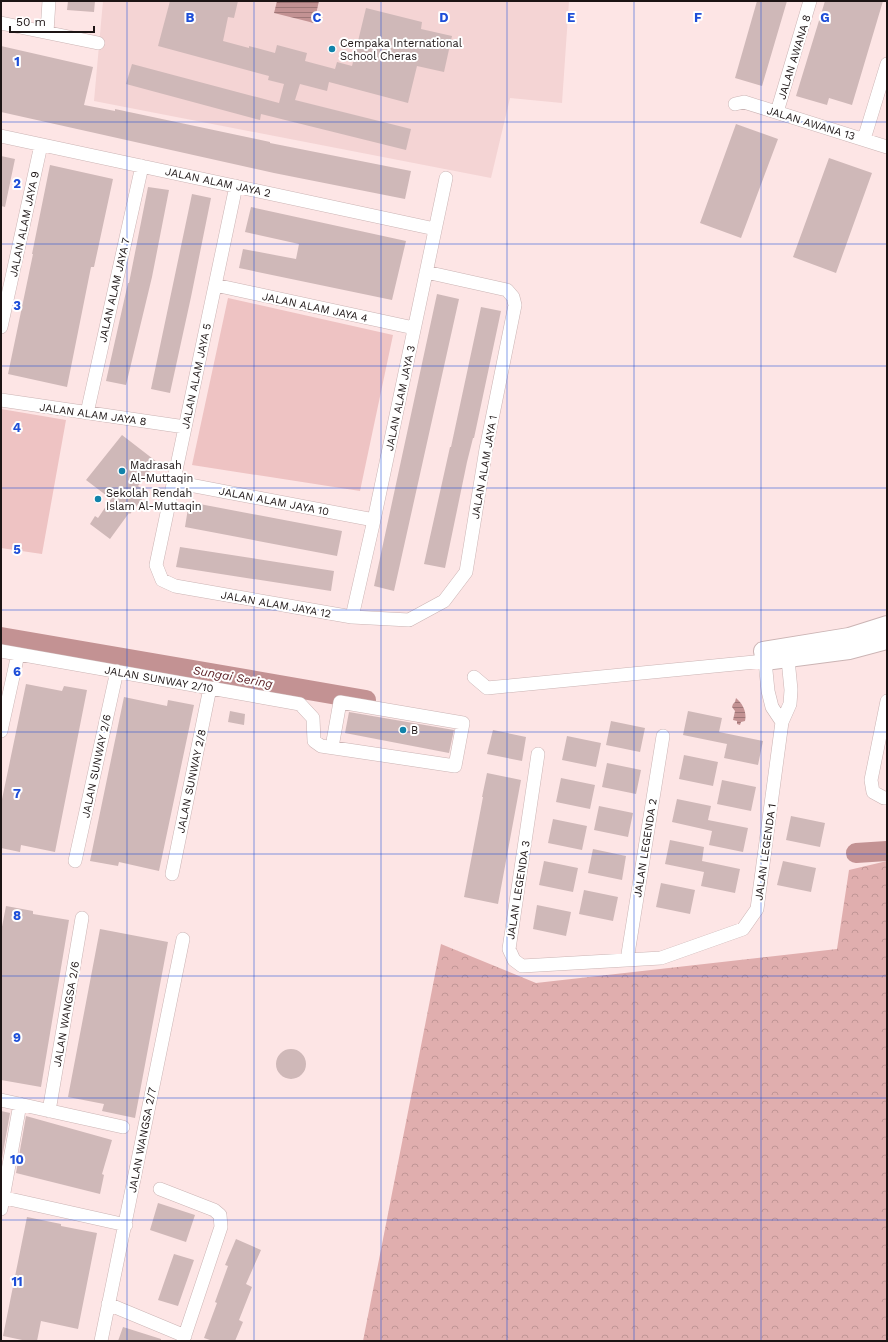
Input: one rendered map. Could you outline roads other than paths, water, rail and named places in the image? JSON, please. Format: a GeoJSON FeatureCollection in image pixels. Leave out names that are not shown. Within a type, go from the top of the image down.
{"type":"FeatureCollection","features":[{"type":"Feature","properties":{"kind":"street"},"geometry":{"type":"LineString","coordinates":[[47,32],[49,1]]}},
{"type":"Feature","properties":{"kind":"street","name":"JALAN AWANA 8"},"geometry":{"type":"LineString","coordinates":[[777,112],[810,1]]}},
{"type":"Feature","properties":{"kind":"street"},"geometry":{"type":"LineString","coordinates":[[1,23],[98,43]]}},
{"type":"Feature","properties":{"kind":"street"},"geometry":{"type":"LineString","coordinates":[[864,139],[882,96],[887,64]]}},
{"type":"Feature","properties":{"kind":"street","name":"JALAN AWANA 13"},"geometry":{"type":"LineString","coordinates":[[735,104],[744,102],[887,147]]}},
{"type":"Feature","properties":{"kind":"street","name":"JALAN ALAM JAYA 2"},"geometry":{"type":"LineString","coordinates":[[1,136],[435,229]]}},
{"type":"Feature","properties":{"kind":"street","name":"JALAN ALAM JAYA 9"},"geometry":{"type":"LineString","coordinates":[[1,327],[41,145]]}},
{"type":"Feature","properties":{"kind":"street","name":"JALAN ALAM JAYA 7"},"geometry":{"type":"LineString","coordinates":[[87,413],[142,166]]}},
{"type":"Feature","properties":{"kind":"street","name":"JALAN ALAM JAYA 3"},"geometry":{"type":"LineString","coordinates":[[352,617],[374,520],[446,178]]}},
{"type":"Feature","properties":{"kind":"street","name":"JALAN ALAM JAYA 5"},"geometry":{"type":"LineString","coordinates":[[156,565],[236,186]]}},
{"type":"Feature","properties":{"kind":"street","name":"JALAN ALAM JAYA 1"},"geometry":{"type":"LineString","coordinates":[[409,620],[444,601],[466,572],[486,449],[515,305],[513,296],[507,290],[426,272]]}},
{"type":"Feature","properties":{"kind":"street","name":"JALAN ALAM JAYA 4"},"geometry":{"type":"LineString","coordinates":[[215,285],[414,328]]}},
{"type":"Feature","properties":{"kind":"street","name":"JALAN ALAM JAYA 8"},"geometry":{"type":"LineString","coordinates":[[1,400],[186,427]]}},
{"type":"Feature","properties":{"kind":"street","name":"JALAN ALAM JAYA 10"},"geometry":{"type":"LineString","coordinates":[[174,482],[374,520]]}},
{"type":"Feature","properties":{"kind":"street","name":"JALAN ALAM JAYA 12"},"geometry":{"type":"LineString","coordinates":[[156,565],[162,580],[175,586],[352,617],[409,620]]}},
{"type":"Feature","properties":{"kind":"street"},"geometry":{"type":"LineString","coordinates":[[474,677],[487,688],[764,656],[788,652],[849,637],[887,625]]}},
{"type":"Feature","properties":{"kind":"street"},"geometry":{"type":"LineString","coordinates":[[788,652],[849,650],[887,640]]}},
{"type":"Feature","properties":{"kind":"street","name":"JALAN SUNWAY 2/10"},"geometry":{"type":"LineString","coordinates":[[1,651],[66,664],[117,671],[300,704],[313,718],[314,741],[321,746],[455,766],[463,723],[340,702],[332,747]]}},
{"type":"Feature","properties":{"kind":"street","name":"JALAN LEGENDA 1"},"geometry":{"type":"LineString","coordinates":[[627,960],[661,958],[743,929],[757,909],[782,722],[790,704],[788,652]]}},
{"type":"Feature","properties":{"kind":"street"},"geometry":{"type":"LineString","coordinates":[[1,730],[18,654]]}},
{"type":"Feature","properties":{"kind":"street"},"geometry":{"type":"LineString","coordinates":[[764,656],[768,691],[772,707],[782,722]]}},
{"type":"Feature","properties":{"kind":"street","name":"JALAN SUNWAY 2/6"},"geometry":{"type":"LineString","coordinates":[[75,861],[117,671]]}},
{"type":"Feature","properties":{"kind":"street","name":"JALAN SUNWAY 2/8"},"geometry":{"type":"LineString","coordinates":[[172,874],[210,688]]}},
{"type":"Feature","properties":{"kind":"street"},"geometry":{"type":"LineString","coordinates":[[887,701],[871,780],[872,792],[887,798]]}},
{"type":"Feature","properties":{"kind":"street","name":"JALAN LEGENDA 2"},"geometry":{"type":"LineString","coordinates":[[627,960],[663,736]]}},
{"type":"Feature","properties":{"kind":"street","name":"JALAN LEGENDA 3"},"geometry":{"type":"LineString","coordinates":[[538,754],[509,949],[514,960],[522,966],[627,960]]}},
{"type":"Feature","properties":{"kind":"street","name":"JALAN WANGSA 2/6"},"geometry":{"type":"LineString","coordinates":[[49,1110],[82,918]]}},
{"type":"Feature","properties":{"kind":"street","name":"JALAN WANGSA 2/7"},"geometry":{"type":"LineString","coordinates":[[101,1341],[183,939]]}},
{"type":"Feature","properties":{"kind":"street"},"geometry":{"type":"LineString","coordinates":[[1,1100],[123,1127]]}},
{"type":"Feature","properties":{"kind":"street"},"geometry":{"type":"LineString","coordinates":[[20,1104],[2,1201],[126,1224]]}},
{"type":"Feature","properties":{"kind":"street"},"geometry":{"type":"LineString","coordinates":[[108,1304],[184,1338],[221,1227],[220,1215],[214,1210],[160,1189]]}},
{"type":"Feature","properties":{"kind":"waterway","name":"Sungai Sering"},"geometry":{"type":"LineString","coordinates":[[1,637],[366,700]]}},
{"type":"Feature","properties":{"kind":"waterway","name":"Sungai Sering"},"geometry":{"type":"LineString","coordinates":[[856,853],[887,851]]}},
{"type":"Feature","properties":{"kind":"place","name":"Cempaka International School Cheras"},"geometry":{"type":"Point","coordinates":[332,49]}},
{"type":"Feature","properties":{"kind":"place","name":"Madrasah Al-Muttaqin"},"geometry":{"type":"Point","coordinates":[122,471]}},
{"type":"Feature","properties":{"kind":"place","name":"Sekolah Rendah Islam Al-Muttaqin"},"geometry":{"type":"Point","coordinates":[98,499]}},
{"type":"Feature","properties":{"kind":"place","name":"B"},"geometry":{"type":"Point","coordinates":[403,730]}}]}
